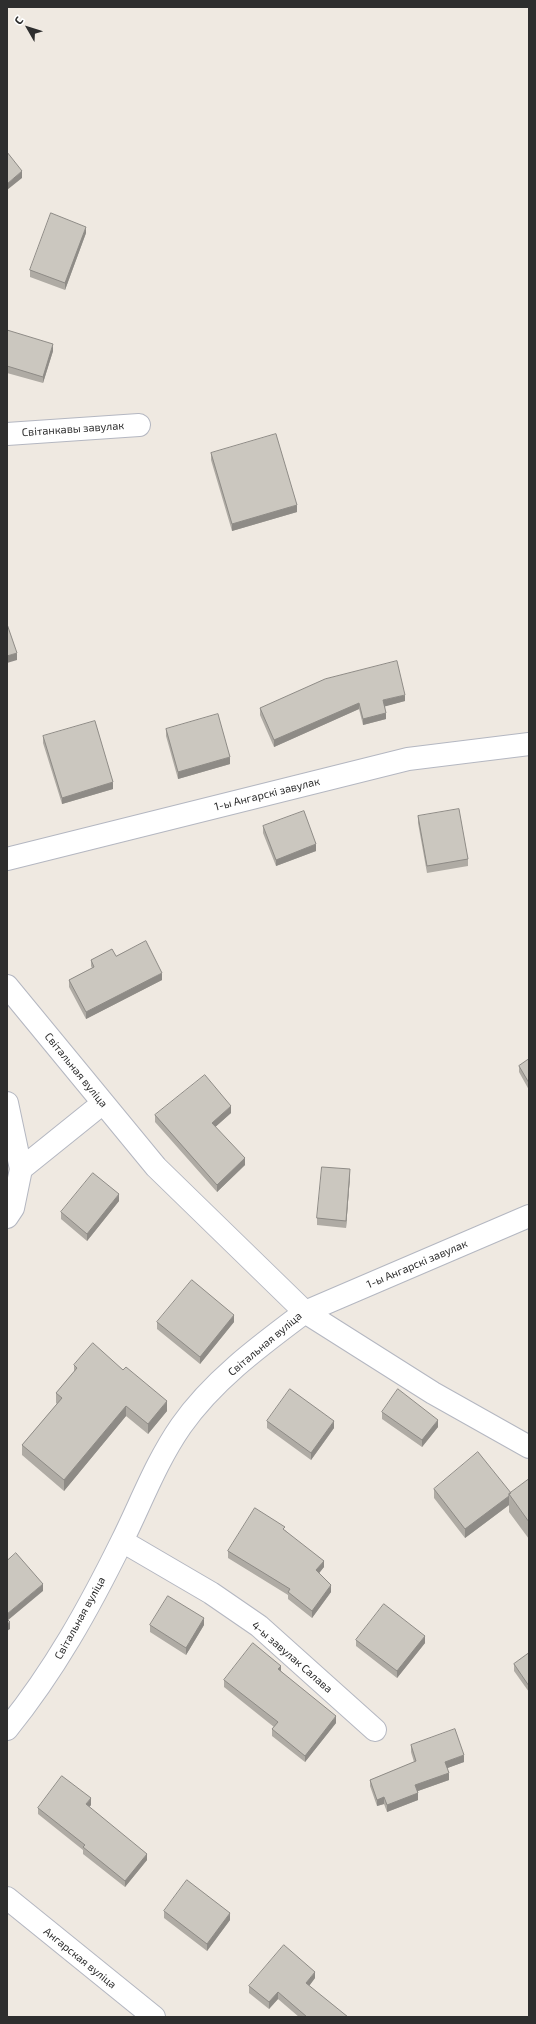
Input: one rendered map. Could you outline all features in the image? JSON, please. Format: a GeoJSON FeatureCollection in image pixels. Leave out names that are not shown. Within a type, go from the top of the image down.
{"type":"FeatureCollection","features":[{"type":"Feature","properties":{"kind":"street","name":"Світанкавы завулак"},"geometry":{"type":"LineString","coordinates":[[7,434],[139,425]]}},
{"type":"Feature","properties":{"kind":"street","name":"1-ы Ангарскі завулак"},"geometry":{"type":"LineString","coordinates":[[7,859],[408,758],[529,744]]}},
{"type":"Feature","properties":{"kind":"street","name":"Світальная вуліца"},"geometry":{"type":"LineString","coordinates":[[7,986],[156,1167],[305,1312],[260,1346],[197,1405],[169,1445],[122,1541],[64,1651],[27,1704],[7,1729]]}},
{"type":"Feature","properties":{"kind":"street"},"geometry":{"type":"LineString","coordinates":[[7,1103],[21,1169],[13,1208],[7,1217]]}},
{"type":"Feature","properties":{"kind":"street"},"geometry":{"type":"LineString","coordinates":[[21,1169],[103,1103]]}},
{"type":"Feature","properties":{"kind":"street","name":"1-ы Ангарскі завулак"},"geometry":{"type":"LineString","coordinates":[[305,1312],[529,1216]]}},
{"type":"Feature","properties":{"kind":"street"},"geometry":{"type":"LineString","coordinates":[[305,1312],[433,1393],[529,1447]]}},
{"type":"Feature","properties":{"kind":"street","name":"4-ы завулак Салава"},"geometry":{"type":"LineString","coordinates":[[122,1541],[211,1593],[259,1626],[375,1730]]}},
{"type":"Feature","properties":{"kind":"street","name":"Ангарская вуліца"},"geometry":{"type":"LineString","coordinates":[[7,1898],[154,2017]]}},
{"type":"Feature","properties":{"kind":"building"},"geometry":{"type":"Polygon","coordinates":[[[7,152],[22,171],[7,184],[7,152]]]}},
{"type":"Feature","properties":{"kind":"building"},"geometry":{"type":"Polygon","coordinates":[[[51,213],[86,227],[65,283],[30,270],[51,213]]]}},
{"type":"Feature","properties":{"kind":"building"},"geometry":{"type":"Polygon","coordinates":[[[7,330],[53,344],[43,377],[7,366],[7,330]]]}},
{"type":"Feature","properties":{"kind":"building"},"geometry":{"type":"Polygon","coordinates":[[[276,434],[297,505],[232,524],[211,453],[276,434]]]}},
{"type":"Feature","properties":{"kind":"building"},"geometry":{"type":"Polygon","coordinates":[[[7,624],[17,653],[7,656],[7,624]]]}},
{"type":"Feature","properties":{"kind":"building"},"geometry":{"type":"Polygon","coordinates":[[[397,661],[405,695],[383,700],[386,713],[363,719],[359,703],[274,740],[260,708],[325,679],[397,661]]]}},
{"type":"Feature","properties":{"kind":"building"},"geometry":{"type":"Polygon","coordinates":[[[218,714],[230,757],[178,772],[166,729],[218,714]]]}},
{"type":"Feature","properties":{"kind":"building"},"geometry":{"type":"Polygon","coordinates":[[[95,721],[113,782],[62,798],[43,736],[95,721]]]}},
{"type":"Feature","properties":{"kind":"building"},"geometry":{"type":"Polygon","coordinates":[[[459,809],[468,859],[427,866],[418,816],[459,809]]]}},
{"type":"Feature","properties":{"kind":"building"},"geometry":{"type":"Polygon","coordinates":[[[304,811],[316,844],[276,860],[263,826],[304,811]]]}},
{"type":"Feature","properties":{"kind":"building"},"geometry":{"type":"Polygon","coordinates":[[[146,941],[162,973],[86,1012],[69,980],[94,967],[91,960],[112,949],[116,956],[146,941]]]}},
{"type":"Feature","properties":{"kind":"building"},"geometry":{"type":"Polygon","coordinates":[[[529,1059],[529,1083],[519,1066],[529,1059]]]}},
{"type":"Feature","properties":{"kind":"building"},"geometry":{"type":"Polygon","coordinates":[[[205,1075],[231,1106],[212,1123],[245,1158],[217,1185],[155,1115],[205,1075]]]}},
{"type":"Feature","properties":{"kind":"building"},"geometry":{"type":"Polygon","coordinates":[[[322,1167],[350,1169],[346,1221],[317,1218],[322,1167]]]}},
{"type":"Feature","properties":{"kind":"building"},"geometry":{"type":"Polygon","coordinates":[[[93,1173],[119,1194],[87,1234],[61,1212],[93,1173]]]}},
{"type":"Feature","properties":{"kind":"building"},"geometry":{"type":"Polygon","coordinates":[[[192,1280],[234,1315],[200,1357],[157,1322],[192,1280]]]}},
{"type":"Feature","properties":{"kind":"building"},"geometry":{"type":"Polygon","coordinates":[[[93,1343],[123,1370],[126,1367],[167,1401],[148,1424],[126,1406],[64,1480],[22,1445],[62,1398],[56,1393],[77,1368],[74,1365],[93,1343]]]}},
{"type":"Feature","properties":{"kind":"building"},"geometry":{"type":"Polygon","coordinates":[[[290,1389],[334,1421],[311,1453],[267,1421],[290,1389]]]}},
{"type":"Feature","properties":{"kind":"building"},"geometry":{"type":"Polygon","coordinates":[[[398,1389],[438,1420],[422,1440],[382,1412],[398,1389]]]}},
{"type":"Feature","properties":{"kind":"building"},"geometry":{"type":"Polygon","coordinates":[[[478,1452],[511,1493],[465,1529],[434,1489],[478,1452]]]}},
{"type":"Feature","properties":{"kind":"building"},"geometry":{"type":"Polygon","coordinates":[[[529,1479],[529,1522],[509,1494],[529,1479]]]}},
{"type":"Feature","properties":{"kind":"building"},"geometry":{"type":"Polygon","coordinates":[[[255,1508],[285,1527],[283,1529],[324,1561],[316,1570],[331,1585],[312,1611],[288,1592],[290,1589],[228,1551],[255,1508]]]}},
{"type":"Feature","properties":{"kind":"building"},"geometry":{"type":"Polygon","coordinates":[[[16,1553],[43,1584],[7,1614],[7,1561],[16,1553]]]}},
{"type":"Feature","properties":{"kind":"building"},"geometry":{"type":"Polygon","coordinates":[[[168,1596],[204,1618],[186,1648],[150,1625],[168,1596]]]}},
{"type":"Feature","properties":{"kind":"building"},"geometry":{"type":"Polygon","coordinates":[[[384,1604],[425,1636],[397,1671],[356,1640],[384,1604]]]}},
{"type":"Feature","properties":{"kind":"building"},"geometry":{"type":"Polygon","coordinates":[[[253,1643],[281,1666],[278,1669],[336,1716],[305,1756],[272,1729],[278,1722],[224,1680],[253,1643]]]}},
{"type":"Feature","properties":{"kind":"building"},"geometry":{"type":"Polygon","coordinates":[[[529,1653],[529,1686],[514,1664],[529,1653]]]}},
{"type":"Feature","properties":{"kind":"building"},"geometry":{"type":"Polygon","coordinates":[[[455,1729],[464,1755],[445,1762],[449,1773],[415,1785],[418,1793],[387,1805],[384,1797],[377,1800],[370,1780],[416,1761],[411,1745],[455,1729]]]}},
{"type":"Feature","properties":{"kind":"building"},"geometry":{"type":"Polygon","coordinates":[[[62,1776],[91,1798],[86,1804],[147,1854],[125,1881],[83,1847],[85,1845],[38,1808],[62,1776]]]}},
{"type":"Feature","properties":{"kind":"building"},"geometry":{"type":"Polygon","coordinates":[[[187,1880],[230,1913],[207,1944],[164,1911],[187,1880]]]}},
{"type":"Feature","properties":{"kind":"building"},"geometry":{"type":"Polygon","coordinates":[[[284,1945],[315,1972],[306,1983],[348,2017],[307,2017],[278,1992],[269,2002],[249,1986],[284,1945]]]}}]}
